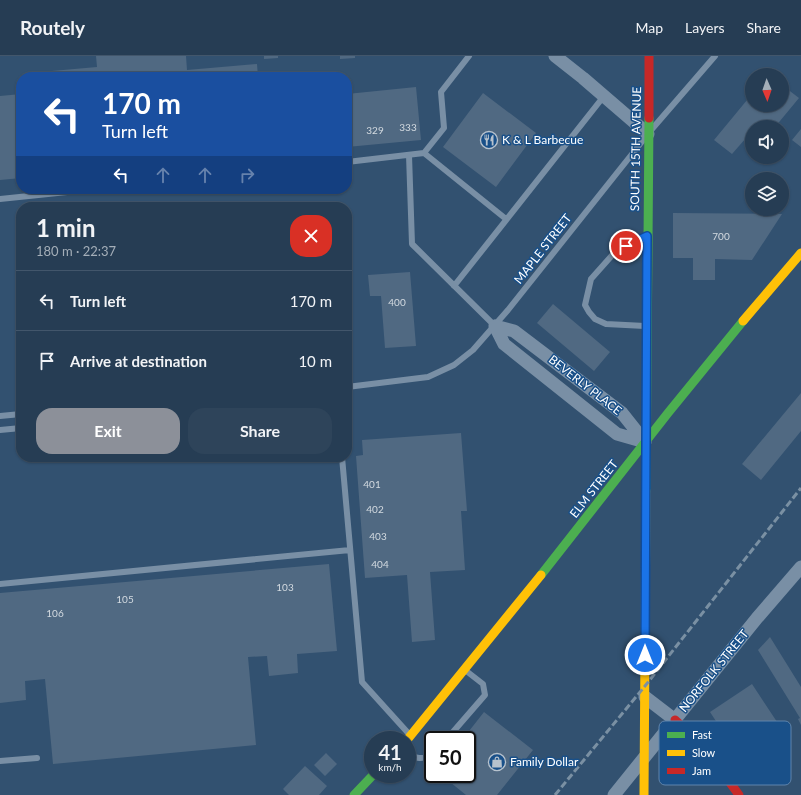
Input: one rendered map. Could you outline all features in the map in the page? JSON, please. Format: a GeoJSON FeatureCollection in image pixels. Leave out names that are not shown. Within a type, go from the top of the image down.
{"type":"FeatureCollection","features":[{"type":"Feature","properties":{"kind":"street"},"geometry":{"type":"LineString","coordinates":[[555,56],[648,134]]}},
{"type":"Feature","properties":{"kind":"street","name":"SOUTH 15TH AVENUE"},"geometry":{"type":"LineString","coordinates":[[644,795],[645,442],[649,56]]}},
{"type":"Feature","properties":{"kind":"street","name":"ELM STREET"},"geometry":{"type":"LineString","coordinates":[[414,731],[575,533],[645,442],[801,252]]}},
{"type":"Feature","properties":{"kind":"street","name":"BEVERLY PLACE"},"geometry":{"type":"LineString","coordinates":[[495,326],[504,344],[617,434],[645,442]]}},
{"type":"Feature","properties":{"kind":"street","name":"BEVERLY PLACE"},"geometry":{"type":"LineString","coordinates":[[495,326],[514,331],[622,413],[645,442]]}},
{"type":"Feature","properties":{"kind":"street","name":"NORFOLK STREET"},"geometry":{"type":"LineString","coordinates":[[675,720],[757,618],[801,567]]}},
{"type":"Feature","properties":{"kind":"street"},"geometry":{"type":"LineString","coordinates":[[644,697],[675,720]]}},
{"type":"Feature","properties":{"kind":"street","name":"NORFOLK STREET"},"geometry":{"type":"LineString","coordinates":[[614,795],[659,739]]}},
{"type":"Feature","properties":{"kind":"street"},"geometry":{"type":"LineString","coordinates":[[354,795],[365,783]]}},
{"type":"Feature","properties":{"kind":"street"},"geometry":{"type":"LineString","coordinates":[[732,785],[739,795]]}},
{"type":"Feature","properties":{"kind":"lane"},"geometry":{"type":"LineString","coordinates":[[352,161],[424,153],[444,128],[441,92],[469,56]]}},
{"type":"Feature","properties":{"kind":"lane","name":"MAPLE STREET"},"geometry":{"type":"LineString","coordinates":[[352,386],[428,377],[454,365],[472,350],[495,326],[648,134],[715,56]]}},
{"type":"Feature","properties":{"kind":"lane"},"geometry":{"type":"LineString","coordinates":[[454,286],[604,96]]}},
{"type":"Feature","properties":{"kind":"lane"},"geometry":{"type":"LineString","coordinates":[[424,153],[506,219]]}},
{"type":"Feature","properties":{"kind":"lane"},"geometry":{"type":"LineString","coordinates":[[409,155],[412,244],[495,326]]}},
{"type":"Feature","properties":{"kind":"lane"},"geometry":{"type":"LineString","coordinates":[[0,199],[48,194]]}},
{"type":"Feature","properties":{"kind":"lane"},"geometry":{"type":"LineString","coordinates":[[646,326],[606,324],[595,319],[585,305],[591,279],[615,252],[647,236]]}},
{"type":"Feature","properties":{"kind":"lane"},"geometry":{"type":"LineString","coordinates":[[0,416],[16,414]]}},
{"type":"Feature","properties":{"kind":"lane"},"geometry":{"type":"LineString","coordinates":[[0,430],[16,428]]}},
{"type":"Feature","properties":{"kind":"lane"},"geometry":{"type":"LineString","coordinates":[[342,462],[362,682],[402,731]]}},
{"type":"Feature","properties":{"kind":"lane"},"geometry":{"type":"LineString","coordinates":[[0,584],[350,550]]}},
{"type":"Feature","properties":{"kind":"lane"},"geometry":{"type":"LineString","coordinates":[[454,731],[485,695],[483,684],[464,669]]}},
{"type":"Feature","properties":{"kind":"lane"},"geometry":{"type":"LineString","coordinates":[[0,761],[37,758]]}},
{"type":"Feature","properties":{"kind":"building"},"geometry":{"type":"Polygon","coordinates":[[[96,56],[186,56],[187,70],[257,64],[258,72],[40,72],[97,67],[96,56]]]}},
{"type":"Feature","properties":{"kind":"building"},"geometry":{"type":"Polygon","coordinates":[[[264,56],[278,56],[278,58],[264,59],[264,56]]]}},
{"type":"Feature","properties":{"kind":"building"},"geometry":{"type":"Polygon","coordinates":[[[340,56],[355,56],[355,58],[340,59],[340,56]]]}},
{"type":"Feature","properties":{"kind":"building"},"geometry":{"type":"Polygon","coordinates":[[[416,87],[421,140],[352,147],[352,93],[416,87]]]}},
{"type":"Feature","properties":{"kind":"building"},"geometry":{"type":"Polygon","coordinates":[[[789,90],[799,98],[789,110],[789,90]]]}},
{"type":"Feature","properties":{"kind":"building"},"geometry":{"type":"Polygon","coordinates":[[[483,93],[536,133],[496,187],[443,147],[483,93]]]}},
{"type":"Feature","properties":{"kind":"building"},"geometry":{"type":"Polygon","coordinates":[[[16,94],[16,178],[0,180],[0,96],[16,94]]]}},
{"type":"Feature","properties":{"kind":"building"},"geometry":{"type":"Polygon","coordinates":[[[745,102],[745,112],[787,112],[781,120],[745,120],[745,139],[732,154],[714,140],[745,102]]]}},
{"type":"Feature","properties":{"kind":"building"},"geometry":{"type":"Polygon","coordinates":[[[801,129],[801,147],[792,140],[801,129]]]}},
{"type":"Feature","properties":{"kind":"building"},"geometry":{"type":"Polygon","coordinates":[[[673,213],[745,214],[745,216],[781,216],[752,260],[715,259],[715,280],[693,280],[693,258],[673,258],[673,213]]]}},
{"type":"Feature","properties":{"kind":"building"},"geometry":{"type":"Polygon","coordinates":[[[410,272],[416,346],[385,348],[381,296],[370,296],[368,275],[410,272]]]}},
{"type":"Feature","properties":{"kind":"building"},"geometry":{"type":"Polygon","coordinates":[[[553,304],[610,352],[594,371],[537,323],[553,304]]]}},
{"type":"Feature","properties":{"kind":"building"},"geometry":{"type":"Polygon","coordinates":[[[801,393],[801,431],[761,480],[742,464],[801,393]]]}},
{"type":"Feature","properties":{"kind":"building"},"geometry":{"type":"Polygon","coordinates":[[[461,433],[467,511],[461,511],[465,570],[430,572],[435,640],[412,642],[407,575],[365,578],[356,456],[363,455],[362,440],[461,433]]]}},
{"type":"Feature","properties":{"kind":"building"},"geometry":{"type":"Polygon","coordinates":[[[329,564],[337,651],[297,654],[298,673],[269,676],[267,656],[248,657],[256,745],[53,764],[45,679],[25,681],[26,700],[0,703],[0,593],[329,564]]]}},
{"type":"Feature","properties":{"kind":"building"},"geometry":{"type":"Polygon","coordinates":[[[770,637],[801,687],[801,725],[798,719],[800,718],[758,650],[770,637]]]}},
{"type":"Feature","properties":{"kind":"building"},"geometry":{"type":"Polygon","coordinates":[[[752,684],[776,721],[716,721],[710,712],[752,684]]]}},
{"type":"Feature","properties":{"kind":"building"},"geometry":{"type":"Polygon","coordinates":[[[484,712],[533,750],[497,795],[466,795],[451,783],[476,783],[476,731],[469,731],[484,712]]]}},
{"type":"Feature","properties":{"kind":"building"},"geometry":{"type":"Polygon","coordinates":[[[326,753],[337,764],[325,776],[314,765],[326,753]]]}},
{"type":"Feature","properties":{"kind":"building"},"geometry":{"type":"Polygon","coordinates":[[[305,766],[327,786],[319,795],[289,795],[283,789],[305,766]]]}},
{"type":"Feature","properties":{"kind":"railway"},"geometry":{"type":"LineString","coordinates":[[555,795],[645,686],[801,488]]}},
{"type":"Feature","properties":{"kind":"traffic: fast"},"geometry":{"type":"LineString","coordinates":[[646,491],[649,118]]}},
{"type":"Feature","properties":{"kind":"traffic: fast"},"geometry":{"type":"LineString","coordinates":[[541,575],[668,413],[743,321]]}},
{"type":"Feature","properties":{"kind":"traffic: fast"},"geometry":{"type":"LineString","coordinates":[[354,795],[365,783]]}},
{"type":"Feature","properties":{"kind":"traffic: slow"},"geometry":{"type":"LineString","coordinates":[[743,321],[801,253]]}},
{"type":"Feature","properties":{"kind":"traffic: slow"},"geometry":{"type":"LineString","coordinates":[[644,795],[646,491]]}},
{"type":"Feature","properties":{"kind":"traffic: slow"},"geometry":{"type":"LineString","coordinates":[[414,731],[541,575]]}},
{"type":"Feature","properties":{"kind":"traffic: jam"},"geometry":{"type":"LineString","coordinates":[[649,56],[649,118]]}},
{"type":"Feature","properties":{"kind":"traffic: jam"},"geometry":{"type":"LineString","coordinates":[[732,785],[739,795]]}},
{"type":"Feature","properties":{"kind":"place","name":"K & L Barbecue"},"geometry":{"type":"Point","coordinates":[489,140]}},
{"type":"Feature","properties":{"kind":"place","name":"Family Dollar"},"geometry":{"type":"Point","coordinates":[497,762]}},
{"type":"Feature","properties":{"kind":"route"},"geometry":{"type":"LineString","coordinates":[[626,246],[647,236],[645,655]]}}]}
